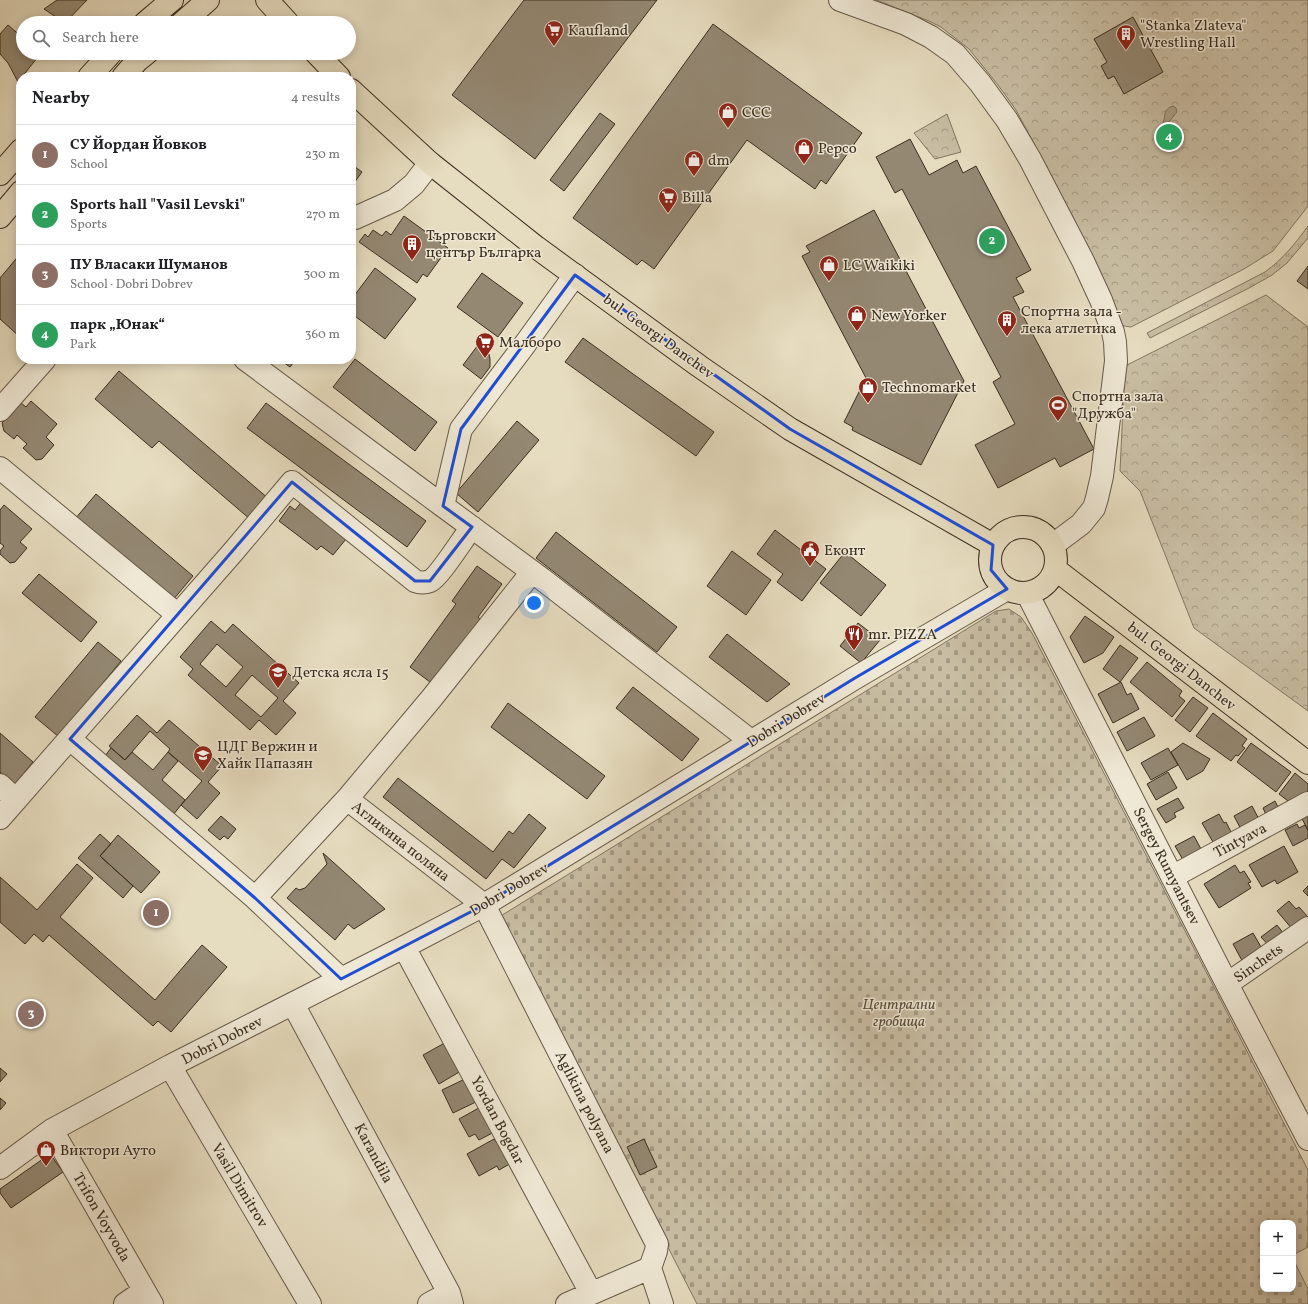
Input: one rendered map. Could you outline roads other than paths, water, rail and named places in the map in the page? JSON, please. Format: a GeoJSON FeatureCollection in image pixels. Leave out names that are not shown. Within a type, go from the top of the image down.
{"type":"FeatureCollection","features":[{"type":"Feature","properties":{"kind":"main road"},"geometry":{"type":"LineString","coordinates":[[153,16],[172,0]]}},
{"type":"Feature","properties":{"kind":"main road"},"geometry":{"type":"LineString","coordinates":[[190,16],[208,0]]}},
{"type":"Feature","properties":{"kind":"main road"},"geometry":{"type":"LineString","coordinates":[[267,0],[282,16]]}},
{"type":"Feature","properties":{"kind":"main road"},"geometry":{"type":"LineString","coordinates":[[93,72],[104,60]]}},
{"type":"Feature","properties":{"kind":"main road"},"geometry":{"type":"LineString","coordinates":[[127,72],[138,60]]}},
{"type":"Feature","properties":{"kind":"main road"},"geometry":{"type":"LineString","coordinates":[[323,60],[334,72]]}},
{"type":"Feature","properties":{"kind":"main road","name":"bul. Georgi Danchev"},"geometry":{"type":"LineString","coordinates":[[356,95],[430,163],[536,247],[699,366],[790,429],[993,545]]}},
{"type":"Feature","properties":{"kind":"main road"},"geometry":{"type":"LineString","coordinates":[[0,174],[16,156]]}},
{"type":"Feature","properties":{"kind":"main road"},"geometry":{"type":"LineString","coordinates":[[0,217],[16,198]]}},
{"type":"Feature","properties":{"kind":"main road"},"geometry":{"type":"LineString","coordinates":[[1023,526],[1034,528],[1043,533],[1053,545],[1056,555],[1055,569],[1047,583],[1038,590],[1017,591],[996,579],[990,560],[993,545],[1003,533],[1013,528],[1023,526]]}},
{"type":"Feature","properties":{"kind":"main road","name":"bul. Georgi Danchev"},"geometry":{"type":"LineString","coordinates":[[1055,569],[1308,763]]}},
{"type":"Feature","properties":{"kind":"street"},"geometry":{"type":"LineString","coordinates":[[840,0],[917,29],[944,45],[966,66],[1007,120],[1030,159],[1083,261],[1106,313],[1115,342],[1116,362],[1100,486],[1094,508],[1089,515],[1073,531],[1053,545]]}},
{"type":"Feature","properties":{"kind":"street"},"geometry":{"type":"LineString","coordinates":[[356,218],[395,200],[414,184],[430,163]]}},
{"type":"Feature","properties":{"kind":"street"},"geometry":{"type":"LineString","coordinates":[[443,506],[462,429],[575,275]]}},
{"type":"Feature","properties":{"kind":"street"},"geometry":{"type":"LineString","coordinates":[[0,410],[41,364]]}},
{"type":"Feature","properties":{"kind":"street"},"geometry":{"type":"LineString","coordinates":[[252,364],[532,572],[751,741]]}},
{"type":"Feature","properties":{"kind":"street"},"geometry":{"type":"LineString","coordinates":[[0,468],[178,615]]}},
{"type":"Feature","properties":{"kind":"street"},"geometry":{"type":"LineString","coordinates":[[0,818],[292,482],[411,578],[420,582],[430,581],[434,578],[472,527]]}},
{"type":"Feature","properties":{"kind":"street","name":"Агликина поляна"},"geometry":{"type":"LineString","coordinates":[[484,905],[347,799],[431,699],[532,572]]}},
{"type":"Feature","properties":{"kind":"street","name":"Dobri Dobrev"},"geometry":{"type":"LineString","coordinates":[[0,1168],[52,1130],[170,1066],[484,905],[854,678],[1017,591]]}},
{"type":"Feature","properties":{"kind":"street","name":"Sergey Rumyantsev"},"geometry":{"type":"LineString","coordinates":[[1017,591],[1172,877],[1308,1139]]}},
{"type":"Feature","properties":{"kind":"street"},"geometry":{"type":"LineString","coordinates":[[70,739],[255,898],[341,979]]}},
{"type":"Feature","properties":{"kind":"street"},"geometry":{"type":"LineString","coordinates":[[0,785],[16,800]]}},
{"type":"Feature","properties":{"kind":"street"},"geometry":{"type":"LineString","coordinates":[[255,898],[347,799]]}},
{"type":"Feature","properties":{"kind":"street","name":"Tintyava"},"geometry":{"type":"LineString","coordinates":[[1172,877],[1308,803]]}},
{"type":"Feature","properties":{"kind":"street","name":"Aglikina polyana"},"geometry":{"type":"LineString","coordinates":[[484,905],[657,1244],[650,1268]]}},
{"type":"Feature","properties":{"kind":"street","name":"Sinchets"},"geometry":{"type":"LineString","coordinates":[[1227,984],[1308,928]]}},
{"type":"Feature","properties":{"kind":"street","name":"Yordan Bogdar"},"geometry":{"type":"LineString","coordinates":[[404,947],[591,1293]]}},
{"type":"Feature","properties":{"kind":"street","name":"Karandila"},"geometry":{"type":"LineString","coordinates":[[293,1004],[450,1298]]}},
{"type":"Feature","properties":{"kind":"street","name":"Vasil Dimitrov"},"geometry":{"type":"LineString","coordinates":[[170,1066],[310,1304]]}},
{"type":"Feature","properties":{"kind":"street","name":"Trifon Voyvoda"},"geometry":{"type":"LineString","coordinates":[[52,1130],[148,1297]]}},
{"type":"Feature","properties":{"kind":"street"},"geometry":{"type":"LineString","coordinates":[[568,1304],[650,1268],[662,1304]]}},
{"type":"Feature","properties":{"kind":"street"},"geometry":{"type":"LineString","coordinates":[[125,1304],[148,1297]]}},
{"type":"Feature","properties":{"kind":"street"},"geometry":{"type":"LineString","coordinates":[[429,1304],[450,1298]]}},
{"type":"Feature","properties":{"kind":"water"},"geometry":{"type":"Polygon","coordinates":[[[1173,106],[1176,108],[1177,112],[1168,123],[1163,134],[1161,133],[1161,130],[1165,113],[1170,107],[1173,106]]]}},
{"type":"Feature","properties":{"kind":"place","name":"Kaufland"},"geometry":{"type":"Point","coordinates":[554,47]}},
{"type":"Feature","properties":{"kind":"place","name":"\"Stanka Zlateva\" Wrestling Hall"},"geometry":{"type":"Point","coordinates":[1126,51]}},
{"type":"Feature","properties":{"kind":"place","name":"CCC"},"geometry":{"type":"Point","coordinates":[728,129]}},
{"type":"Feature","properties":{"kind":"place","name":"парк „Юнак“"},"geometry":{"type":"Point","coordinates":[1169,137]}},
{"type":"Feature","properties":{"kind":"place","name":"Pepco"},"geometry":{"type":"Point","coordinates":[804,165]}},
{"type":"Feature","properties":{"kind":"place","name":"dm"},"geometry":{"type":"Point","coordinates":[694,177]}},
{"type":"Feature","properties":{"kind":"place","name":"Billa"},"geometry":{"type":"Point","coordinates":[668,214]}},
{"type":"Feature","properties":{"kind":"place","name":"Sports hall \"Vasil Levski\""},"geometry":{"type":"Point","coordinates":[992,241]}},
{"type":"Feature","properties":{"kind":"place","name":"Търговски център Българка"},"geometry":{"type":"Point","coordinates":[412,261]}},
{"type":"Feature","properties":{"kind":"place","name":"LC Waikiki"},"geometry":{"type":"Point","coordinates":[829,282]}},
{"type":"Feature","properties":{"kind":"place","name":"New Yorker"},"geometry":{"type":"Point","coordinates":[857,332]}},
{"type":"Feature","properties":{"kind":"place","name":"Спортна зала - лека атлетика"},"geometry":{"type":"Point","coordinates":[1007,337]}},
{"type":"Feature","properties":{"kind":"place","name":"Малборо"},"geometry":{"type":"Point","coordinates":[485,359]}},
{"type":"Feature","properties":{"kind":"place","name":"Technomarket"},"geometry":{"type":"Point","coordinates":[868,404]}},
{"type":"Feature","properties":{"kind":"place","name":"Спортна зала \"Дружба\""},"geometry":{"type":"Point","coordinates":[1058,422]}},
{"type":"Feature","properties":{"kind":"place","name":"Еконт"},"geometry":{"type":"Point","coordinates":[810,567]}},
{"type":"Feature","properties":{"kind":"place","name":"mr. PIZZA"},"geometry":{"type":"Point","coordinates":[854,651]}},
{"type":"Feature","properties":{"kind":"place","name":"Детска ясла 15"},"geometry":{"type":"Point","coordinates":[278,689]}},
{"type":"Feature","properties":{"kind":"place","name":"ЦДГ Вержин и Хайк Папазян"},"geometry":{"type":"Point","coordinates":[203,772]}},
{"type":"Feature","properties":{"kind":"place","name":"СУ Йордан Йовков"},"geometry":{"type":"Point","coordinates":[156,913]}},
{"type":"Feature","properties":{"kind":"place","name":"ПУ Власаки Шуманов"},"geometry":{"type":"Point","coordinates":[31,1014]}},
{"type":"Feature","properties":{"kind":"place","name":"Виктори Ауто"},"geometry":{"type":"Point","coordinates":[46,1167]}},
{"type":"Feature","properties":{"kind":"park label","name":"Централни гробища"},"geometry":{"type":"Point","coordinates":[899,1012]}}]}
